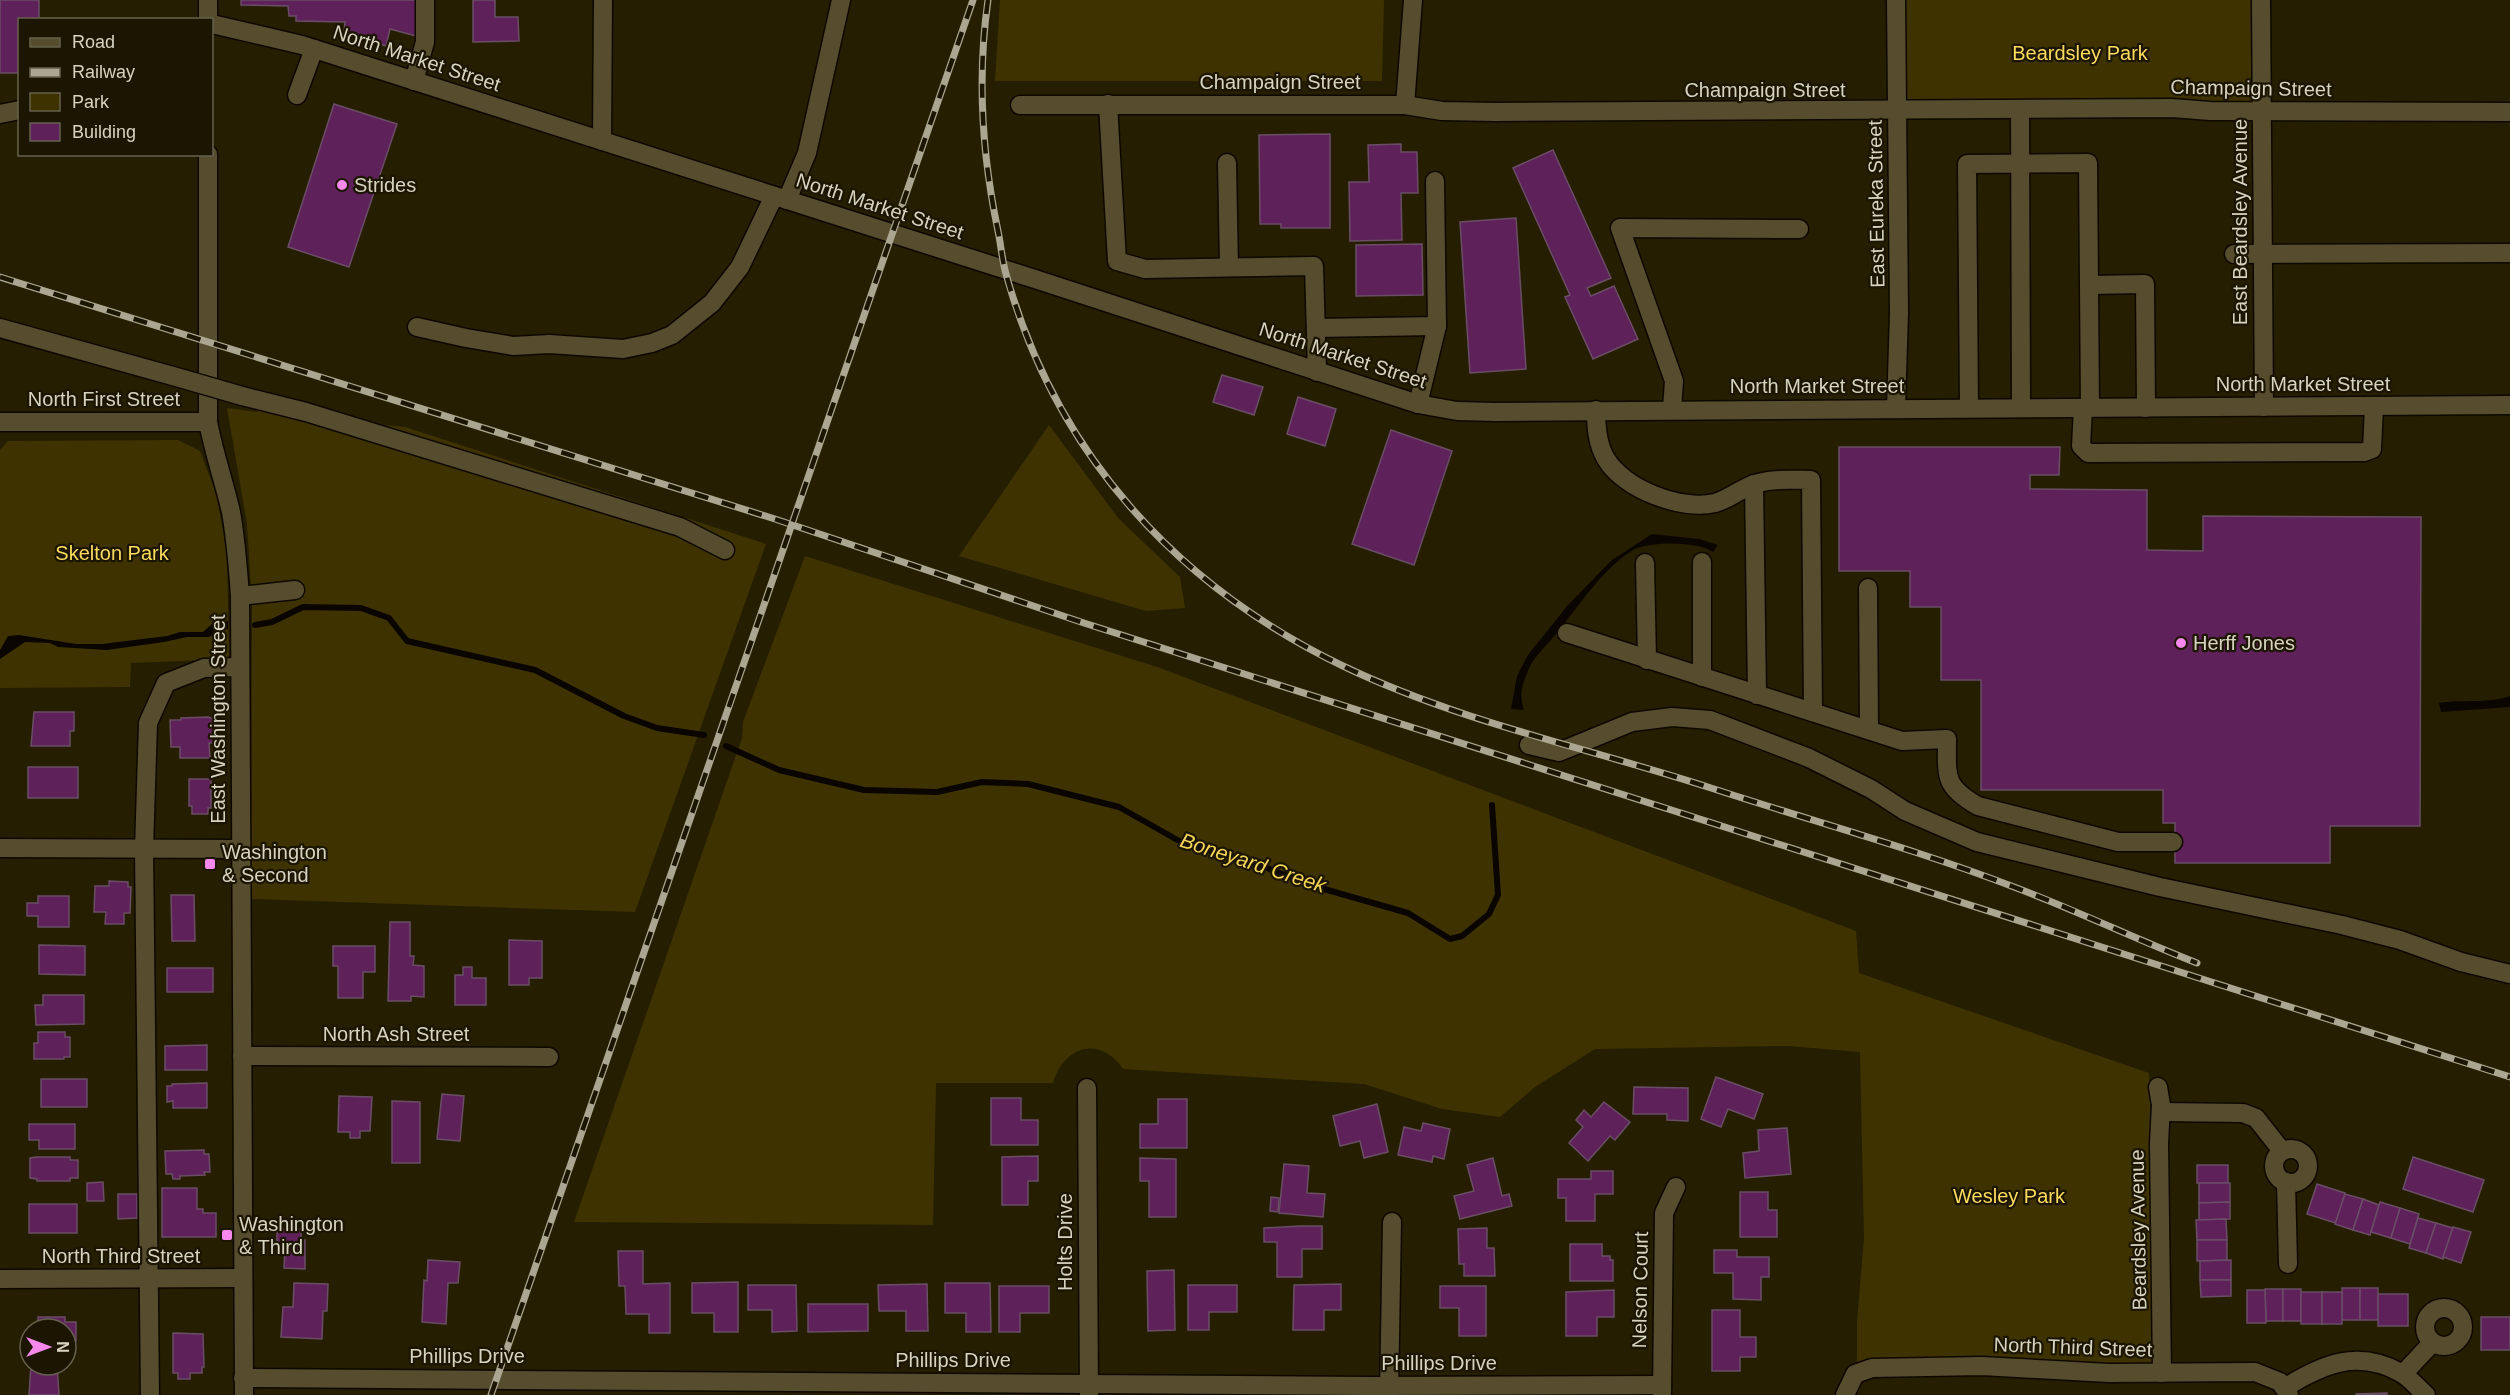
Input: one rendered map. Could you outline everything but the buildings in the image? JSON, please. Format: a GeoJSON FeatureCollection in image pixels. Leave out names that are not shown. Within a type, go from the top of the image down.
{"type":"FeatureCollection","features":[{"type":"Feature","properties":{"kind":"street"},"geometry":{"type":"LineString","coordinates":[[208,0],[208,18]]}},
{"type":"Feature","properties":{"kind":"street"},"geometry":{"type":"LineString","coordinates":[[414,81],[425,42],[425,0]]}},
{"type":"Feature","properties":{"kind":"street"},"geometry":{"type":"LineString","coordinates":[[602,141],[603,0]]}},
{"type":"Feature","properties":{"kind":"street"},"geometry":{"type":"LineString","coordinates":[[417,327],[513,345],[623,349],[652,344],[672,335],[712,303],[740,267],[807,153],[841,0]]}},
{"type":"Feature","properties":{"kind":"street"},"geometry":{"type":"LineString","coordinates":[[1405,105],[1413,0]]}},
{"type":"Feature","properties":{"kind":"street","name":"East Eureka Street"},"geometry":{"type":"LineString","coordinates":[[1896,0],[1899,313],[1896,408]]}},
{"type":"Feature","properties":{"kind":"street","name":"East Beardsley Avenue"},"geometry":{"type":"LineString","coordinates":[[2261,0],[2264,407]]}},
{"type":"Feature","properties":{"kind":"street","name":"North Market Street"},"geometry":{"type":"LineString","coordinates":[[213,24],[314,49],[1418,404],[1457,411],[2510,405]]}},
{"type":"Feature","properties":{"kind":"street"},"geometry":{"type":"LineString","coordinates":[[297,95],[314,49]]}},
{"type":"Feature","properties":{"kind":"street"},"geometry":{"type":"LineString","coordinates":[[1108,104],[1117,261],[1145,269],[1314,266],[1317,372]]}},
{"type":"Feature","properties":{"kind":"street","name":"Champaign Street"},"geometry":{"type":"LineString","coordinates":[[1020,105],[1405,105],[1442,111],[1495,112],[2172,108],[2262,111],[2510,112]]}},
{"type":"Feature","properties":{"kind":"street"},"geometry":{"type":"LineString","coordinates":[[0,114],[18,110]]}},
{"type":"Feature","properties":{"kind":"street"},"geometry":{"type":"LineString","coordinates":[[2020,110],[2021,408]]}},
{"type":"Feature","properties":{"kind":"street","name":"East Washington Street"},"geometry":{"type":"LineString","coordinates":[[208,156],[208,422],[230,511],[240,596],[244,1386]]}},
{"type":"Feature","properties":{"kind":"street"},"geometry":{"type":"LineString","coordinates":[[1227,163],[1229,267]]}},
{"type":"Feature","properties":{"kind":"street"},"geometry":{"type":"LineString","coordinates":[[1969,408],[1967,164],[2088,163],[2089,285],[2086,408],[2081,446],[2088,453],[2364,453],[2372,449],[2374,406]]}},
{"type":"Feature","properties":{"kind":"street"},"geometry":{"type":"LineString","coordinates":[[1418,404],[1437,326],[1435,181]]}},
{"type":"Feature","properties":{"kind":"street"},"geometry":{"type":"LineString","coordinates":[[1672,409],[1674,381],[1620,228],[1799,229]]}},
{"type":"Feature","properties":{"kind":"street"},"geometry":{"type":"LineString","coordinates":[[2234,254],[2510,254]]}},
{"type":"Feature","properties":{"kind":"street"},"geometry":{"type":"LineString","coordinates":[[2089,285],[2145,284],[2146,408]]}},
{"type":"Feature","properties":{"kind":"street"},"geometry":{"type":"LineString","coordinates":[[1317,328],[1437,326]]}},
{"type":"Feature","properties":{"kind":"street"},"geometry":{"type":"LineString","coordinates":[[0,328],[306,412],[680,527],[725,550]]}},
{"type":"Feature","properties":{"kind":"street"},"geometry":{"type":"LineString","coordinates":[[1596,410],[1596,432],[1605,458],[1621,477],[1647,492],[1671,501],[1695,504],[1715,503],[1765,481],[1811,480],[1813,712]]}},
{"type":"Feature","properties":{"kind":"street","name":"North First Street"},"geometry":{"type":"LineString","coordinates":[[0,422],[208,422]]}},
{"type":"Feature","properties":{"kind":"street"},"geometry":{"type":"LineString","coordinates":[[1754,484],[1757,695]]}},
{"type":"Feature","properties":{"kind":"street"},"geometry":{"type":"LineString","coordinates":[[1702,562],[1702,677]]}},
{"type":"Feature","properties":{"kind":"street"},"geometry":{"type":"LineString","coordinates":[[1645,563],[1647,660]]}},
{"type":"Feature","properties":{"kind":"street"},"geometry":{"type":"LineString","coordinates":[[1868,588],[1869,730]]}},
{"type":"Feature","properties":{"kind":"street"},"geometry":{"type":"LineString","coordinates":[[240,596],[295,590]]}},
{"type":"Feature","properties":{"kind":"street"},"geometry":{"type":"LineString","coordinates":[[1567,633],[1902,741],[1947,739],[1947,778],[1959,795],[1978,806],[2118,842],[2173,842]]}},
{"type":"Feature","properties":{"kind":"street"},"geometry":{"type":"LineString","coordinates":[[150,1395],[144,849],[148,723],[166,683],[204,668],[239,667]]}},
{"type":"Feature","properties":{"kind":"street"},"geometry":{"type":"LineString","coordinates":[[1529,745],[1559,752],[1632,722],[1672,717],[1710,720],[1809,758],[1871,789],[1905,811],[1977,842],[2160,887],[2353,928],[2400,940],[2461,962],[2510,974]]}},
{"type":"Feature","properties":{"kind":"street"},"geometry":{"type":"LineString","coordinates":[[0,848],[240,849]]}},
{"type":"Feature","properties":{"kind":"street","name":"North Ash Street"},"geometry":{"type":"LineString","coordinates":[[242,1056],[549,1057]]}},
{"type":"Feature","properties":{"kind":"street","name":"Beardsley Avenue"},"geometry":{"type":"LineString","coordinates":[[2158,1087],[2161,1112],[2159,1143],[2162,1373]]}},
{"type":"Feature","properties":{"kind":"street","name":"Holts Drive"},"geometry":{"type":"LineString","coordinates":[[1087,1088],[1089,1389]]}},
{"type":"Feature","properties":{"kind":"street"},"geometry":{"type":"LineString","coordinates":[[2161,1112],[2243,1113],[2256,1118],[2282,1151]]}},
{"type":"Feature","properties":{"kind":"street"},"geometry":{"type":"LineString","coordinates":[[2293,1149],[2298,1151],[2307,1164],[2302,1179],[2297,1182],[2286,1182],[2277,1176],[2275,1160],[2282,1151],[2293,1149]]}},
{"type":"Feature","properties":{"kind":"street"},"geometry":{"type":"LineString","coordinates":[[2286,1182],[2288,1264]]}},
{"type":"Feature","properties":{"kind":"street","name":"Nelson Court"},"geometry":{"type":"LineString","coordinates":[[1662,1390],[1664,1214],[1676,1187]]}},
{"type":"Feature","properties":{"kind":"street"},"geometry":{"type":"LineString","coordinates":[[1389,1390],[1392,1222]]}},
{"type":"Feature","properties":{"kind":"street","name":"North Third Street"},"geometry":{"type":"LineString","coordinates":[[0,1279],[243,1278]]}},
{"type":"Feature","properties":{"kind":"street"},"geometry":{"type":"LineString","coordinates":[[2403,1374],[2432,1343]]}},
{"type":"Feature","properties":{"kind":"street","name":"North Third Street"},"geometry":{"type":"LineString","coordinates":[[1845,1395],[1855,1374],[1872,1368],[1982,1366],[2109,1373],[2254,1372],[2269,1376],[2287,1391],[2313,1371],[2337,1363],[2364,1360],[2381,1364],[2403,1374],[2426,1395]]}},
{"type":"Feature","properties":{"kind":"street","name":"Phillips Drive"},"geometry":{"type":"LineString","coordinates":[[244,1386],[1662,1390]]}},
{"type":"Feature","properties":{"kind":"green space"},"geometry":{"type":"Polygon","coordinates":[[[1000,0],[1384,0],[1382,81],[995,81],[1000,0]]]}},
{"type":"Feature","properties":{"kind":"green space","name":"Beardsley Park"},"geometry":{"type":"Polygon","coordinates":[[[1902,0],[2257,0],[2259,106],[1903,106],[1902,0]]]}},
{"type":"Feature","properties":{"kind":"green space"},"geometry":{"type":"Polygon","coordinates":[[[255,403],[297,416],[405,427],[766,544],[635,912],[251,899],[252,602],[247,524],[227,408],[257,412],[255,403]]]}},
{"type":"Feature","properties":{"kind":"green space"},"geometry":{"type":"Polygon","coordinates":[[[1049,425],[1118,518],[1180,577],[1185,608],[1146,611],[959,556],[1049,425]]]}},
{"type":"Feature","properties":{"kind":"green space","name":"Skelton Park"},"geometry":{"type":"Polygon","coordinates":[[[178,440],[200,451],[216,493],[227,553],[229,659],[131,663],[130,687],[0,688],[0,450],[8,441],[178,440]]]}},
{"type":"Feature","properties":{"kind":"green space","name":"Wesley Park"},"geometry":{"type":"Polygon","coordinates":[[[805,556],[1160,668],[1856,931],[1859,973],[2149,1073],[2162,1373],[1857,1365],[1857,1322],[1864,1238],[1860,1052],[1788,1046],[1595,1049],[1535,1087],[1500,1117],[1442,1109],[1364,1084],[1123,1069],[1114,1058],[1104,1052],[1084,1049],[1065,1060],[1053,1083],[936,1083],[933,1225],[574,1222],[742,738],[743,722],[805,556]]]}},
{"type":"Feature","properties":{"kind":"shaded area"},"geometry":{"type":"Polygon","coordinates":[[[1652,534],[1699,539],[1718,545],[1713,552],[1706,548],[1685,544],[1650,545],[1633,550],[1622,558],[1592,589],[1530,666],[1522,688],[1521,698],[1524,710],[1511,709],[1517,676],[1528,655],[1568,605],[1612,560],[1652,534]]]}},
{"type":"Feature","properties":{"kind":"shaded area"},"geometry":{"type":"Polygon","coordinates":[[[228,621],[228,629],[209,637],[187,637],[107,650],[25,642],[0,659],[0,650],[8,636],[19,635],[76,644],[102,644],[167,636],[180,632],[203,632],[212,624],[228,621]]]}},
{"type":"Feature","properties":{"kind":"shaded area"},"geometry":{"type":"Polygon","coordinates":[[[2510,696],[2510,707],[2441,712],[2439,703],[2493,700],[2510,696]]]}},
{"type":"Feature","properties":{"kind":"waterway","name":"Boneyard Creek"},"geometry":{"type":"LineString","coordinates":[[255,625],[272,622],[303,607],[361,608],[389,618],[407,641],[535,670],[624,716],[657,728],[704,735]]}},
{"type":"Feature","properties":{"kind":"waterway","name":"Boneyard Creek"},"geometry":{"type":"LineString","coordinates":[[726,746],[779,770],[864,790],[937,792],[982,782],[1028,784],[1119,807],[1181,842],[1252,862],[1310,885],[1408,913],[1450,939],[1462,936],[1489,914],[1498,895],[1492,805]]}},
{"type":"Feature","properties":{"kind":"railway"},"geometry":{"type":"LineString","coordinates":[[491,1395],[973,0]]}},
{"type":"Feature","properties":{"kind":"railway"},"geometry":{"type":"LineString","coordinates":[[988,0],[982,87],[988,174],[1005,269],[1028,339],[1056,400],[1091,456],[1131,507],[1176,554],[1227,596],[1283,633],[1343,666],[1387,686],[1478,719],[1665,774],[1939,860],[2037,896],[2197,963]]}},
{"type":"Feature","properties":{"kind":"railway"},"geometry":{"type":"LineString","coordinates":[[0,277],[775,519],[1084,623],[2510,1077]]}},
{"type":"Feature","properties":{"kind":"place","name":"Strides"},"geometry":{"type":"Point","coordinates":[342,185]}},
{"type":"Feature","properties":{"kind":"place","name":"Herff Jones"},"geometry":{"type":"Point","coordinates":[2181,643]}},
{"type":"Feature","properties":{"kind":"place","name":"Washington & Second"},"geometry":{"type":"Point","coordinates":[210,864]}},
{"type":"Feature","properties":{"kind":"place","name":"Washington & Third"},"geometry":{"type":"Point","coordinates":[227,1235]}}]}
